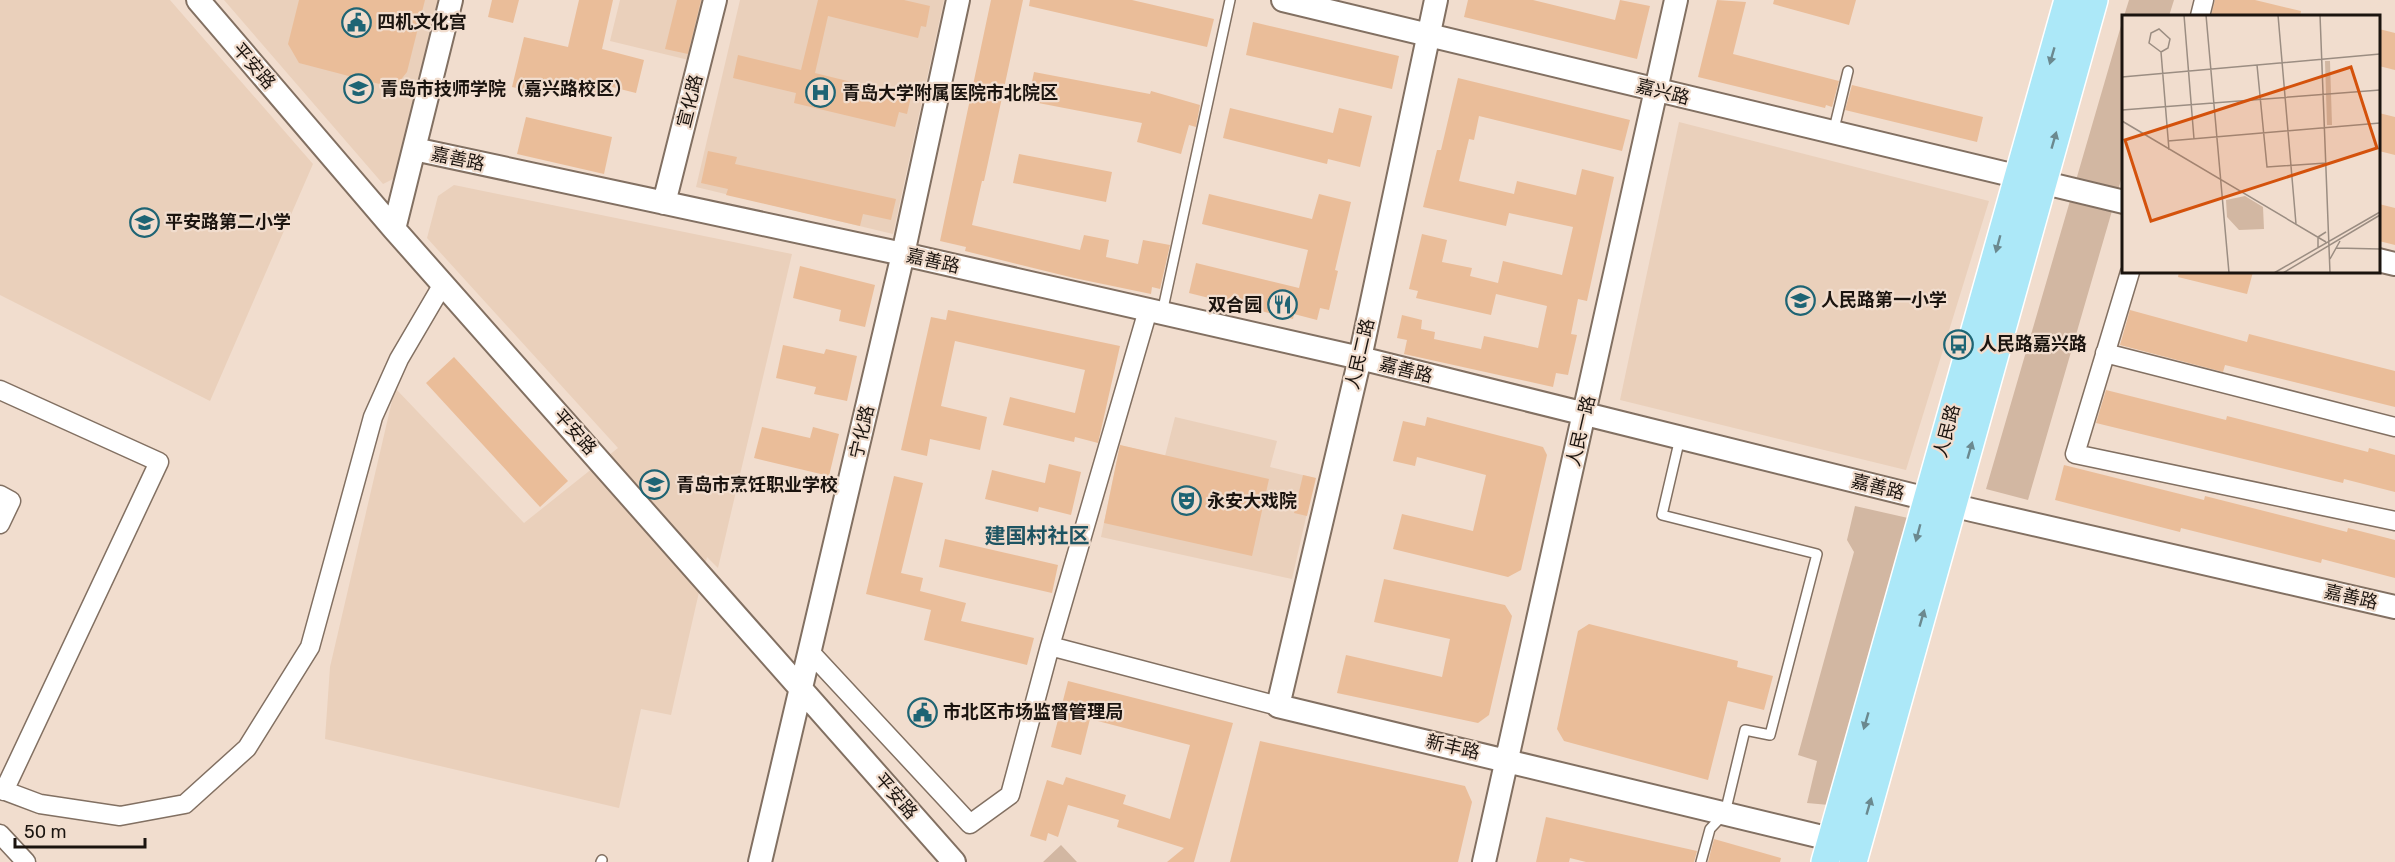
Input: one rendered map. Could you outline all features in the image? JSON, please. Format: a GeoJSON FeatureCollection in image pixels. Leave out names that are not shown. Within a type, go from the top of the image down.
{"type":"FeatureCollection","features":[{"type":"Feature","properties":{"kind":"main road","name":"人民路"},"geometry":{"type":"LineString","coordinates":[[1855,854],[1941,503],[2029,180],[2068,0]]}},
{"type":"Feature","properties":{"kind":"main road","name":"人民路"},"geometry":{"type":"LineString","coordinates":[[2029,180],[2094,0]]}},
{"type":"Feature","properties":{"kind":"main road","name":"人民路"},"geometry":{"type":"LineString","coordinates":[[1828,850],[1941,503]]}},
{"type":"Feature","properties":{"kind":"street","name":"平安路"},"geometry":{"type":"LineString","coordinates":[[198,0],[394,229],[954,862]]}},
{"type":"Feature","properties":{"kind":"street"},"geometry":{"type":"LineString","coordinates":[[394,229],[451,0]]}},
{"type":"Feature","properties":{"kind":"street","name":"宣化路"},"geometry":{"type":"LineString","coordinates":[[664,203],[715,0]]}},
{"type":"Feature","properties":{"kind":"street","name":"宁化路"},"geometry":{"type":"LineString","coordinates":[[760,862],[903,254],[958,0]]}},
{"type":"Feature","properties":{"kind":"street","name":"嘉兴路"},"geometry":{"type":"LineString","coordinates":[[1283,0],[2122,202]]}},
{"type":"Feature","properties":{"kind":"street","name":"人民二路"},"geometry":{"type":"LineString","coordinates":[[1278,706],[1359,358],[1436,0]]}},
{"type":"Feature","properties":{"kind":"street","name":"人民一路"},"geometry":{"type":"LineString","coordinates":[[1484,862],[1676,0]]}},
{"type":"Feature","properties":{"kind":"street"},"geometry":{"type":"LineString","coordinates":[[2200,15],[2204,0]]}},
{"type":"Feature","properties":{"kind":"street","name":"嘉善路"},"geometry":{"type":"LineString","coordinates":[[414,149],[903,254],[1359,358],[1941,503],[2395,607]]}},
{"type":"Feature","properties":{"kind":"street"},"geometry":{"type":"LineString","coordinates":[[2380,260],[2395,264]]}},
{"type":"Feature","properties":{"kind":"street"},"geometry":{"type":"LineString","coordinates":[[2130,273],[2074,454],[2395,521]]}},
{"type":"Feature","properties":{"kind":"street"},"geometry":{"type":"LineString","coordinates":[[0,390],[159,462],[2,790],[40,804],[120,816],[185,804],[247,748],[309,647],[373,417],[399,359],[443,284]]}},
{"type":"Feature","properties":{"kind":"street"},"geometry":{"type":"LineString","coordinates":[[810,652],[970,824],[1010,795],[1050,646],[1155,312]]}},
{"type":"Feature","properties":{"kind":"street"},"geometry":{"type":"LineString","coordinates":[[2105,353],[2395,427]]}},
{"type":"Feature","properties":{"kind":"street"},"geometry":{"type":"LineString","coordinates":[[0,495],[11,501],[0,524]]}},
{"type":"Feature","properties":{"kind":"street","name":"新丰路"},"geometry":{"type":"LineString","coordinates":[[1050,646],[1278,706],[1725,813],[1828,850],[1855,854]]}},
{"type":"Feature","properties":{"kind":"street"},"geometry":{"type":"LineString","coordinates":[[0,834],[26,862]]}},
{"type":"Feature","properties":{"kind":"lane"},"geometry":{"type":"LineString","coordinates":[[1155,312],[1230,0]]}},
{"type":"Feature","properties":{"kind":"lane"},"geometry":{"type":"LineString","coordinates":[[1833,133],[1848,71]]}},
{"type":"Feature","properties":{"kind":"lane"},"geometry":{"type":"LineString","coordinates":[[1680,438],[1662,515],[1817,554],[1770,735],[1745,730],[1725,813],[1710,829],[1701,862]]}},
{"type":"Feature","properties":{"kind":"shaded area","name":"平安路第二小学"},"geometry":{"type":"Polygon","coordinates":[[[0,0],[170,0],[313,164],[210,401],[0,295],[0,0]]]}},
{"type":"Feature","properties":{"kind":"shaded area","name":"青岛市技师学院（嘉兴路校区）"},"geometry":{"type":"Polygon","coordinates":[[[224,0],[439,0],[395,178],[383,184],[224,0]]]}},
{"type":"Feature","properties":{"kind":"shaded area"},"geometry":{"type":"Polygon","coordinates":[[[620,0],[712,0],[697,62],[610,41],[620,0]]]}},
{"type":"Feature","properties":{"kind":"shaded area","name":"青岛大学附属医院市北院区"},"geometry":{"type":"Polygon","coordinates":[[[740,0],[944,0],[893,234],[696,187],[740,0]]]}},
{"type":"Feature","properties":{"kind":"shaded area"},"geometry":{"type":"Polygon","coordinates":[[[2129,0],[2174,0],[2169,15],[2124,15],[2129,0]]]}},
{"type":"Feature","properties":{"kind":"shaded area"},"geometry":{"type":"Polygon","coordinates":[[[2122,22],[2122,176],[2028,500],[1986,489],[2122,22]]]}},
{"type":"Feature","properties":{"kind":"shaded area","name":"人民路第一小学"},"geometry":{"type":"Polygon","coordinates":[[[1679,122],[1989,201],[1906,470],[1620,400],[1679,122]]]}},
{"type":"Feature","properties":{"kind":"shaded area","name":"青岛市烹饪职业学校"},"geometry":{"type":"Polygon","coordinates":[[[454,185],[792,254],[718,568],[707,557],[671,715],[641,709],[619,808],[325,739],[330,667],[395,388],[524,523],[618,448],[427,238],[438,196],[454,185]]]}},
{"type":"Feature","properties":{"kind":"shaded area"},"geometry":{"type":"Polygon","coordinates":[[[1175,417],[1277,441],[1270,467],[1315,478],[1292,579],[1101,537],[1120,445],[1165,456],[1175,417]]]}},
{"type":"Feature","properties":{"kind":"shaded area"},"geometry":{"type":"Polygon","coordinates":[[[1855,506],[1908,518],[1829,805],[1807,803],[1817,761],[1798,755],[1854,552],[1847,540],[1855,506]]]}},
{"type":"Feature","properties":{"kind":"shaded area"},"geometry":{"type":"Polygon","coordinates":[[[1061,845],[1077,862],[1043,862],[1061,845]]]}},
{"type":"Feature","properties":{"kind":"building","name":"四机文化宫"},"geometry":{"type":"Polygon","coordinates":[[[299,0],[425,0],[407,72],[399,82],[387,86],[299,63],[288,44],[299,0]]]}},
{"type":"Feature","properties":{"kind":"building"},"geometry":{"type":"Polygon","coordinates":[[[492,0],[519,0],[513,23],[488,17],[492,0]]]}},
{"type":"Feature","properties":{"kind":"building"},"geometry":{"type":"Polygon","coordinates":[[[579,0],[613,0],[602,49],[644,60],[636,93],[604,85],[600,98],[540,82],[538,93],[512,87],[524,37],[568,47],[579,0]]]}},
{"type":"Feature","properties":{"kind":"building"},"geometry":{"type":"Polygon","coordinates":[[[677,0],[701,0],[688,54],[665,49],[677,0]]]}},
{"type":"Feature","properties":{"kind":"building"},"geometry":{"type":"Polygon","coordinates":[[[818,0],[904,0],[930,6],[926,27],[921,26],[918,38],[828,16],[815,73],[896,93],[898,84],[913,88],[907,114],[899,112],[895,127],[794,103],[796,93],[733,78],[738,55],[801,70],[818,0]]]}},
{"type":"Feature","properties":{"kind":"building"},"geometry":{"type":"Polygon","coordinates":[[[991,0],[1023,0],[984,181],[982,181],[972,225],[1080,250],[1084,235],[1109,240],[1106,257],[1138,264],[1143,240],[1170,245],[1160,289],[1152,287],[1151,294],[1074,278],[965,251],[966,247],[940,241],[991,0]]]}},
{"type":"Feature","properties":{"kind":"building"},"geometry":{"type":"Polygon","coordinates":[[[1030,0],[1132,0],[1214,19],[1207,47],[1029,6],[1030,0]]]}},
{"type":"Feature","properties":{"kind":"building"},"geometry":{"type":"Polygon","coordinates":[[[1468,0],[1533,0],[1615,20],[1620,0],[1650,6],[1637,59],[1464,17],[1468,0]]]}},
{"type":"Feature","properties":{"kind":"building"},"geometry":{"type":"Polygon","coordinates":[[[1717,0],[1746,2],[1733,54],[1839,81],[1832,107],[1826,105],[1825,108],[1698,77],[1717,0]]]}},
{"type":"Feature","properties":{"kind":"building"},"geometry":{"type":"Polygon","coordinates":[[[1774,0],[1856,0],[1849,25],[1773,4],[1774,0]]]}},
{"type":"Feature","properties":{"kind":"building"},"geometry":{"type":"Polygon","coordinates":[[[2215,0],[2255,0],[2301,11],[2300,15],[2211,15],[2215,0]]]}},
{"type":"Feature","properties":{"kind":"building"},"geometry":{"type":"Polygon","coordinates":[[[1253,22],[1399,56],[1392,89],[1246,55],[1253,22]]]}},
{"type":"Feature","properties":{"kind":"building"},"geometry":{"type":"Polygon","coordinates":[[[2380,29],[2395,33],[2395,70],[2380,66],[2380,29]]]}},
{"type":"Feature","properties":{"kind":"building"},"geometry":{"type":"Polygon","coordinates":[[[1034,72],[1150,94],[1151,91],[1200,105],[1196,127],[1189,125],[1181,154],[1137,142],[1142,123],[1028,101],[1034,72]]]}},
{"type":"Feature","properties":{"kind":"building"},"geometry":{"type":"Polygon","coordinates":[[[1458,78],[1630,120],[1622,151],[1479,116],[1474,140],[1469,139],[1459,181],[1514,194],[1517,181],[1576,195],[1582,169],[1614,177],[1587,301],[1578,299],[1571,334],[1577,335],[1568,375],[1556,373],[1553,387],[1404,354],[1407,340],[1397,338],[1402,315],[1422,320],[1421,329],[1435,332],[1434,339],[1481,349],[1484,336],[1538,348],[1547,306],[1496,294],[1491,315],[1416,298],[1418,291],[1409,289],[1422,234],[1447,240],[1442,262],[1472,268],[1470,276],[1498,283],[1503,261],[1562,275],[1573,227],[1509,213],[1506,226],[1423,207],[1437,150],[1441,150],[1458,78]]]}},
{"type":"Feature","properties":{"kind":"building"},"geometry":{"type":"Polygon","coordinates":[[[1852,85],[1983,117],[1977,142],[1845,110],[1852,85]]]}},
{"type":"Feature","properties":{"kind":"building"},"geometry":{"type":"Polygon","coordinates":[[[1230,108],[1333,133],[1339,108],[1372,116],[1360,167],[1328,159],[1327,164],[1223,138],[1230,108]]]}},
{"type":"Feature","properties":{"kind":"building"},"geometry":{"type":"Polygon","coordinates":[[[2380,113],[2395,117],[2395,155],[2380,151],[2380,113]]]}},
{"type":"Feature","properties":{"kind":"building"},"geometry":{"type":"Polygon","coordinates":[[[526,117],[612,137],[604,174],[517,154],[526,117]]]}},
{"type":"Feature","properties":{"kind":"building"},"geometry":{"type":"Polygon","coordinates":[[[708,151],[737,157],[735,164],[896,199],[891,220],[863,214],[860,226],[726,195],[728,189],[701,183],[708,151]]]}},
{"type":"Feature","properties":{"kind":"building"},"geometry":{"type":"Polygon","coordinates":[[[1019,154],[1112,172],[1106,202],[1013,183],[1019,154]]]}},
{"type":"Feature","properties":{"kind":"building"},"geometry":{"type":"Polygon","coordinates":[[[1209,194],[1312,219],[1319,194],[1351,202],[1335,270],[1338,271],[1329,310],[1320,308],[1317,320],[1294,314],[1293,319],[1189,293],[1196,263],[1299,288],[1308,250],[1202,224],[1209,194]]]}},
{"type":"Feature","properties":{"kind":"building"},"geometry":{"type":"Polygon","coordinates":[[[2380,204],[2395,208],[2395,245],[2380,241],[2380,204]]]}},
{"type":"Feature","properties":{"kind":"building"},"geometry":{"type":"Polygon","coordinates":[[[800,266],[875,285],[865,327],[839,321],[841,310],[793,298],[800,266]]]}},
{"type":"Feature","properties":{"kind":"building"},"geometry":{"type":"Polygon","coordinates":[[[2179,273],[2253,273],[2247,294],[2178,277],[2179,273]]]}},
{"type":"Feature","properties":{"kind":"building"},"geometry":{"type":"Polygon","coordinates":[[[948,310],[1120,346],[1098,443],[1075,437],[1074,442],[1003,425],[1010,397],[1075,413],[1085,370],[955,341],[941,406],[987,417],[980,450],[930,439],[927,456],[901,450],[931,317],[946,320],[948,310]]]}},
{"type":"Feature","properties":{"kind":"building"},"geometry":{"type":"Polygon","coordinates":[[[2130,310],[2247,342],[2249,334],[2395,371],[2395,407],[2225,365],[2223,372],[2120,345],[2130,310]]]}},
{"type":"Feature","properties":{"kind":"building"},"geometry":{"type":"Polygon","coordinates":[[[783,345],[824,354],[826,349],[857,356],[847,401],[814,394],[816,387],[776,378],[783,345]]]}},
{"type":"Feature","properties":{"kind":"building"},"geometry":{"type":"Polygon","coordinates":[[[454,357],[568,481],[540,507],[426,383],[454,357]]]}},
{"type":"Feature","properties":{"kind":"building"},"geometry":{"type":"Polygon","coordinates":[[[2106,390],[2226,420],[2227,416],[2368,452],[2369,448],[2395,455],[2395,492],[2344,479],[2343,483],[2096,423],[2106,390]]]}},
{"type":"Feature","properties":{"kind":"building"},"geometry":{"type":"Polygon","coordinates":[[[1427,417],[1543,447],[1547,455],[1521,570],[1508,577],[1393,549],[1402,514],[1473,531],[1486,475],[1417,457],[1415,466],[1393,461],[1403,421],[1425,426],[1427,417]]]}},
{"type":"Feature","properties":{"kind":"building"},"geometry":{"type":"Polygon","coordinates":[[[762,427],[810,438],[813,427],[839,434],[829,476],[754,458],[762,427]]]}},
{"type":"Feature","properties":{"kind":"building","name":"永安大戏院"},"geometry":{"type":"Polygon","coordinates":[[[1120,445],[1269,479],[1252,556],[1104,523],[1120,445]]]}},
{"type":"Feature","properties":{"kind":"building"},"geometry":{"type":"Polygon","coordinates":[[[1049,464],[1081,472],[1071,515],[1039,507],[1038,512],[985,499],[992,470],[1045,483],[1049,464]]]}},
{"type":"Feature","properties":{"kind":"building"},"geometry":{"type":"Polygon","coordinates":[[[2064,465],[2204,500],[2205,496],[2347,532],[2348,528],[2395,540],[2395,578],[2322,559],[2321,563],[2181,528],[2180,532],[2055,500],[2064,465]]]}},
{"type":"Feature","properties":{"kind":"building"},"geometry":{"type":"Polygon","coordinates":[[[1303,475],[1316,478],[1307,516],[1294,513],[1303,475]]]}},
{"type":"Feature","properties":{"kind":"building"},"geometry":{"type":"Polygon","coordinates":[[[894,476],[923,483],[901,573],[923,578],[920,591],[966,603],[961,621],[1034,638],[1027,665],[924,640],[931,610],[866,594],[894,476]]]}},
{"type":"Feature","properties":{"kind":"building"},"geometry":{"type":"Polygon","coordinates":[[[945,539],[1058,565],[1052,593],[939,567],[945,539]]]}},
{"type":"Feature","properties":{"kind":"building"},"geometry":{"type":"Polygon","coordinates":[[[1384,579],[1505,605],[1512,616],[1489,715],[1478,723],[1337,693],[1346,655],[1442,677],[1450,639],[1374,622],[1384,579]]]}},
{"type":"Feature","properties":{"kind":"building"},"geometry":{"type":"Polygon","coordinates":[[[1589,624],[1738,661],[1737,667],[1773,676],[1764,710],[1728,701],[1708,780],[1564,741],[1557,729],[1578,631],[1589,624]]]}},
{"type":"Feature","properties":{"kind":"building"},"geometry":{"type":"Polygon","coordinates":[[[1068,681],[1233,723],[1194,862],[1167,862],[1184,848],[1117,827],[1119,820],[1068,805],[1058,837],[1048,833],[1046,841],[1030,836],[1047,780],[1063,785],[1066,777],[1126,795],[1123,804],[1170,819],[1190,745],[1090,719],[1081,755],[1051,747],[1068,681]]]}},
{"type":"Feature","properties":{"kind":"building"},"geometry":{"type":"Polygon","coordinates":[[[1260,741],[1465,786],[1472,802],[1458,862],[1230,862],[1260,741]]]}},
{"type":"Feature","properties":{"kind":"building"},"geometry":{"type":"Polygon","coordinates":[[[1546,817],[1697,851],[1694,862],[1586,862],[1570,858],[1569,862],[1536,862],[1546,817]]]}},
{"type":"Feature","properties":{"kind":"building"},"geometry":{"type":"Polygon","coordinates":[[[1714,839],[1781,858],[1780,862],[1708,862],[1714,839]]]}},
{"type":"Feature","properties":{"kind":"place","name":"四机文化宫"},"geometry":{"type":"Point","coordinates":[356,22]}},
{"type":"Feature","properties":{"kind":"place","name":"青岛市技师学院（嘉兴路校区）"},"geometry":{"type":"Point","coordinates":[359,89]}},
{"type":"Feature","properties":{"kind":"place","name":"青岛大学附属医院市北院区"},"geometry":{"type":"Point","coordinates":[821,93]}},
{"type":"Feature","properties":{"kind":"place","name":"平安路第二小学"},"geometry":{"type":"Point","coordinates":[144,222]}},
{"type":"Feature","properties":{"kind":"place","name":"人民路第一小学"},"geometry":{"type":"Point","coordinates":[1800,300]}},
{"type":"Feature","properties":{"kind":"place","name":"双合园"},"geometry":{"type":"Point","coordinates":[1283,305]}},
{"type":"Feature","properties":{"kind":"place","name":"人民路嘉兴路"},"geometry":{"type":"Point","coordinates":[1958,344]}},
{"type":"Feature","properties":{"kind":"place","name":"青岛市烹饪职业学校"},"geometry":{"type":"Point","coordinates":[655,485]}},
{"type":"Feature","properties":{"kind":"place","name":"永安大戏院"},"geometry":{"type":"Point","coordinates":[1186,501]}},
{"type":"Feature","properties":{"kind":"place","name":"市北区市场监督管理局"},"geometry":{"type":"Point","coordinates":[922,712]}},
{"type":"Feature","properties":{"kind":"district","name":"建国村社区"},"geometry":{"type":"Point","coordinates":[1037,535]}}]}
